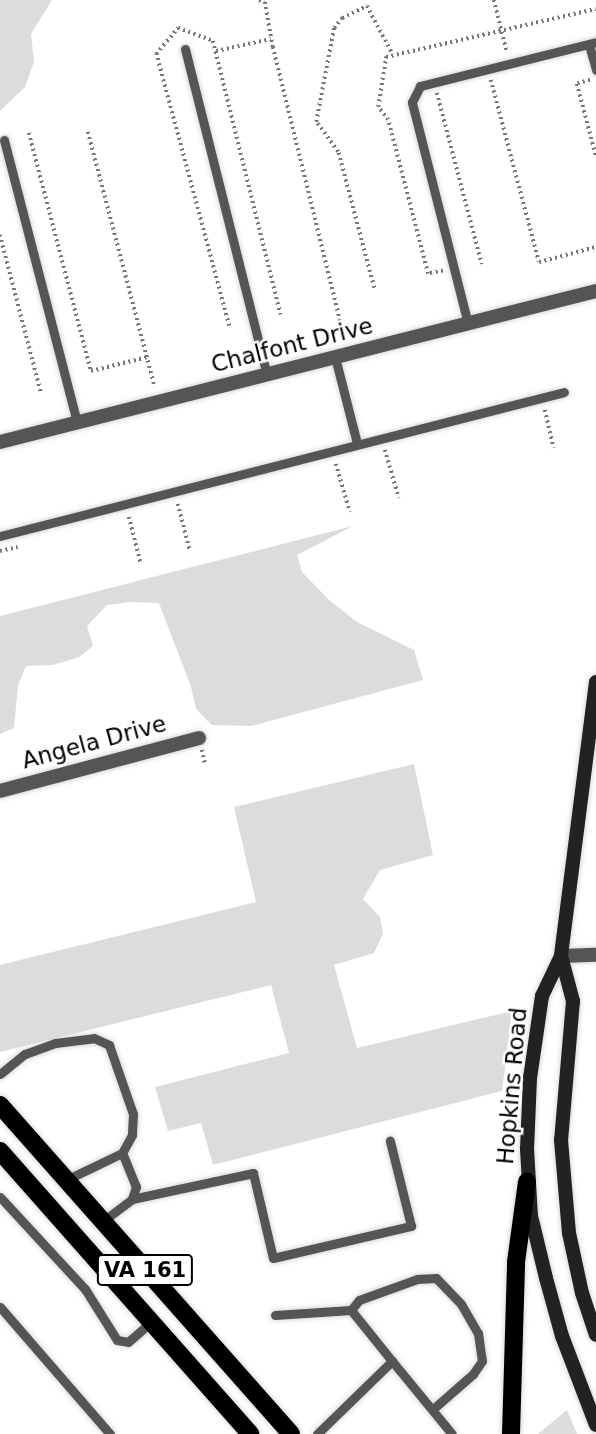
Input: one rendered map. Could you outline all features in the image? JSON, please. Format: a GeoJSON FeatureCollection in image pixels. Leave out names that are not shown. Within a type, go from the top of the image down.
{"type":"FeatureCollection","features":[{"type":"Feature","properties":{"kind":"main road","name":"Hopkins Road"},"geometry":{"type":"LineString","coordinates":[[596,682],[561,956],[542,996],[530,1078],[527,1182],[531,1216],[562,1336],[596,1425]]}},
{"type":"Feature","properties":{"kind":"main road","name":"Hopkins Road"},"geometry":{"type":"LineString","coordinates":[[561,956],[573,1001],[561,1140],[569,1233],[596,1335]]}},
{"type":"Feature","properties":{"kind":"main road","name":"VA 161"},"geometry":{"type":"LineString","coordinates":[[0,1105],[291,1434]]}},
{"type":"Feature","properties":{"kind":"main road","name":"VA 161"},"geometry":{"type":"LineString","coordinates":[[0,1151],[250,1434]]}},
{"type":"Feature","properties":{"kind":"main road"},"geometry":{"type":"LineString","coordinates":[[511,1434],[516,1262],[527,1182]]}},
{"type":"Feature","properties":{"kind":"street","name":"Chalfont Drive"},"geometry":{"type":"LineString","coordinates":[[0,442],[596,291]]}},
{"type":"Feature","properties":{"kind":"street","name":"Angela Drive"},"geometry":{"type":"LineString","coordinates":[[0,790],[199,738]]}},
{"type":"Feature","properties":{"kind":"street"},"geometry":{"type":"LineString","coordinates":[[561,956],[596,955]]}},
{"type":"Feature","properties":{"kind":"lane"},"geometry":{"type":"LineString","coordinates":[[468,324],[412,102],[420,86],[593,44],[596,71]]}},
{"type":"Feature","properties":{"kind":"lane"},"geometry":{"type":"LineString","coordinates":[[185,49],[267,375]]}},
{"type":"Feature","properties":{"kind":"lane"},"geometry":{"type":"LineString","coordinates":[[4,140],[78,422]]}},
{"type":"Feature","properties":{"kind":"lane"},"geometry":{"type":"LineString","coordinates":[[335,357],[357,443]]}},
{"type":"Feature","properties":{"kind":"lane"},"geometry":{"type":"LineString","coordinates":[[0,536],[564,392]]}},
{"type":"Feature","properties":{"kind":"lane"},"geometry":{"type":"LineString","coordinates":[[0,1074],[25,1054],[55,1043],[94,1038],[109,1045],[133,1114],[132,1135],[122,1153],[66,1180]]}},
{"type":"Feature","properties":{"kind":"lane"},"geometry":{"type":"LineString","coordinates":[[103,1221],[132,1199],[253,1173],[273,1258],[411,1226],[390,1141]]}},
{"type":"Feature","properties":{"kind":"lane"},"geometry":{"type":"LineString","coordinates":[[122,1153],[133,1174],[136,1187],[132,1199]]}},
{"type":"Feature","properties":{"kind":"lane"},"geometry":{"type":"LineString","coordinates":[[0,1197],[85,1289],[117,1340],[128,1342],[151,1322]]}},
{"type":"Feature","properties":{"kind":"lane"},"geometry":{"type":"LineString","coordinates":[[275,1315],[351,1310],[359,1300],[417,1279],[436,1278],[461,1304],[478,1333],[482,1361],[474,1374],[433,1409]]}},
{"type":"Feature","properties":{"kind":"lane"},"geometry":{"type":"LineString","coordinates":[[0,1307],[110,1434]]}},
{"type":"Feature","properties":{"kind":"lane"},"geometry":{"type":"LineString","coordinates":[[351,1310],[452,1434]]}},
{"type":"Feature","properties":{"kind":"lane"},"geometry":{"type":"LineString","coordinates":[[317,1434],[393,1361]]}},
{"type":"Feature","properties":{"kind":"path"},"geometry":{"type":"LineString","coordinates":[[259,0],[265,2],[271,39],[344,337]]}},
{"type":"Feature","properties":{"kind":"path"},"geometry":{"type":"LineString","coordinates":[[494,0],[507,54]]}},
{"type":"Feature","properties":{"kind":"path"},"geometry":{"type":"LineString","coordinates":[[374,288],[338,152],[316,122],[334,28],[342,18],[367,6],[393,55]]}},
{"type":"Feature","properties":{"kind":"path"},"geometry":{"type":"LineString","coordinates":[[444,270],[428,274],[388,120],[378,107],[386,58],[596,9]]}},
{"type":"Feature","properties":{"kind":"path"},"geometry":{"type":"LineString","coordinates":[[216,51],[271,39]]}},
{"type":"Feature","properties":{"kind":"path"},"geometry":{"type":"LineString","coordinates":[[492,84],[539,262],[596,247]]}},
{"type":"Feature","properties":{"kind":"path"},"geometry":{"type":"LineString","coordinates":[[578,84],[596,156]]}},
{"type":"Feature","properties":{"kind":"path"},"geometry":{"type":"LineString","coordinates":[[438,97],[481,262]]}},
{"type":"Feature","properties":{"kind":"path"},"geometry":{"type":"LineString","coordinates":[[88,132],[156,389]]}},
{"type":"Feature","properties":{"kind":"path"},"geometry":{"type":"LineString","coordinates":[[29,135],[90,371],[147,357]]}},
{"type":"Feature","properties":{"kind":"path"},"geometry":{"type":"LineString","coordinates":[[0,235],[41,392]]}},
{"type":"Feature","properties":{"kind":"path"},"geometry":{"type":"LineString","coordinates":[[544,406],[554,449]]}},
{"type":"Feature","properties":{"kind":"path"},"geometry":{"type":"LineString","coordinates":[[385,450],[398,496]]}},
{"type":"Feature","properties":{"kind":"path"},"geometry":{"type":"LineString","coordinates":[[336,463],[349,510]]}},
{"type":"Feature","properties":{"kind":"path"},"geometry":{"type":"LineString","coordinates":[[178,504],[190,550]]}},
{"type":"Feature","properties":{"kind":"path"},"geometry":{"type":"LineString","coordinates":[[129,517],[141,563]]}},
{"type":"Feature","properties":{"kind":"shaded area"},"geometry":{"type":"Polygon","coordinates":[[[0,0],[52,0],[31,34],[34,62],[25,87],[0,111],[0,0]]]}},
{"type":"Feature","properties":{"kind":"shaded area"},"geometry":{"type":"Polygon","coordinates":[[[353,526],[297,555],[302,572],[329,600],[357,622],[414,650],[423,680],[251,726],[212,725],[196,709],[191,687],[159,603],[130,602],[107,605],[87,626],[93,646],[79,657],[53,665],[26,666],[18,685],[14,728],[0,734],[0,616],[353,526]]]}},
{"type":"Feature","properties":{"kind":"shaded area"},"geometry":{"type":"Polygon","coordinates":[[[414,764],[433,855],[380,870],[363,899],[380,917],[383,934],[374,953],[334,965],[357,1048],[512,1011],[502,1091],[213,1165],[201,1123],[168,1131],[155,1087],[289,1053],[271,985],[0,1052],[0,965],[256,902],[234,807],[414,764]]]}},
{"type":"Feature","properties":{"kind":"shaded area"},"geometry":{"type":"Polygon","coordinates":[[[567,1410],[577,1434],[538,1434],[567,1410]]]}}]}
